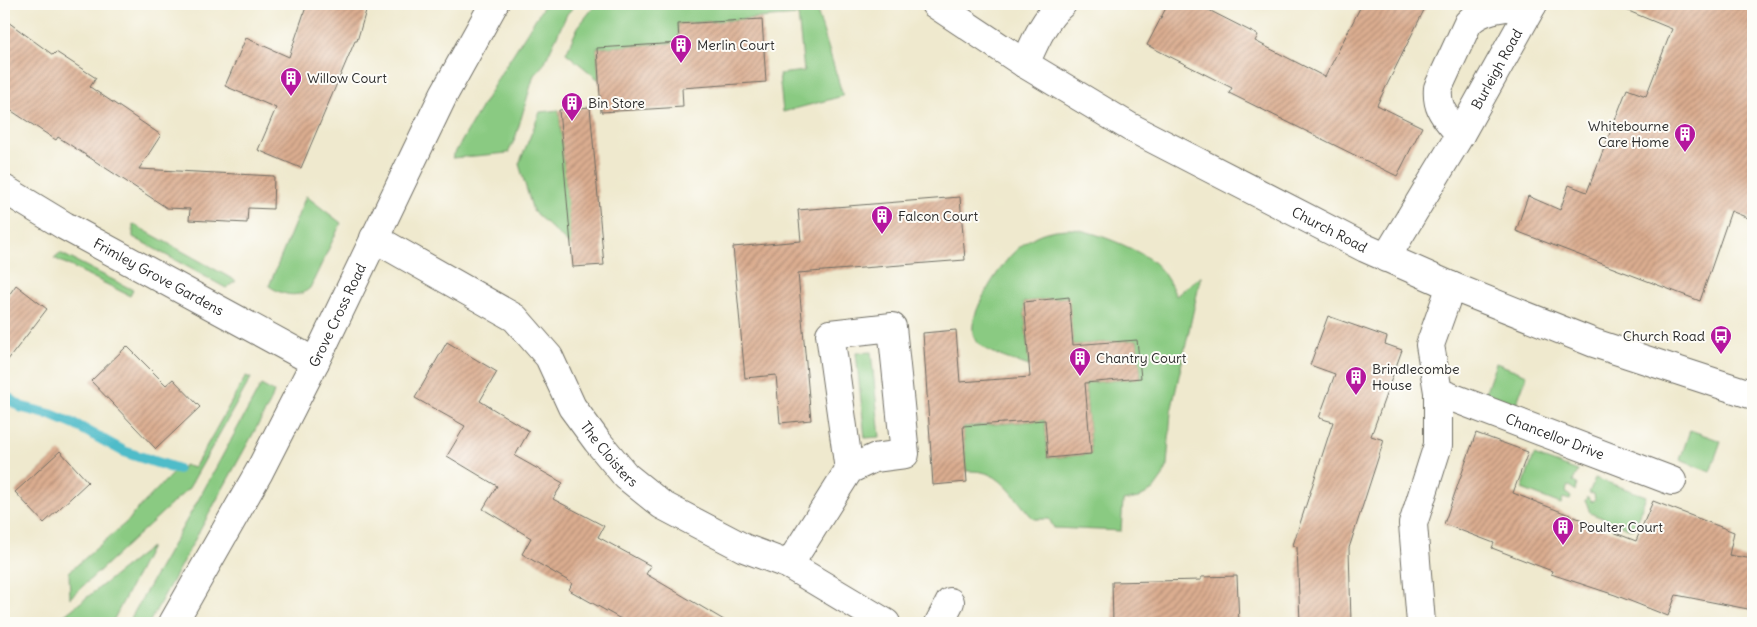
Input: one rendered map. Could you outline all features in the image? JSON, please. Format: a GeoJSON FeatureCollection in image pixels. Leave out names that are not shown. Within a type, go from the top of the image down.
{"type":"FeatureCollection","features":[{"type":"Feature","properties":{"kind":"street","name":"Grove Cross Road"},"geometry":{"type":"LineString","coordinates":[[173,623],[259,472],[315,362],[444,94],[494,4]]}},
{"type":"Feature","properties":{"kind":"street","name":"Church Road"},"geometry":{"type":"LineString","coordinates":[[935,4],[1025,64],[1130,127],[1269,200],[1386,258],[1594,343],[1753,395]]}},
{"type":"Feature","properties":{"kind":"street"},"geometry":{"type":"LineString","coordinates":[[1025,64],[1038,36],[1057,8],[1062,4]]}},
{"type":"Feature","properties":{"kind":"street","name":"Burleigh Road"},"geometry":{"type":"LineString","coordinates":[[1460,135],[1440,108],[1437,98],[1438,88],[1468,22],[1474,16],[1484,11],[1533,4]]}},
{"type":"Feature","properties":{"kind":"street","name":"Burleigh Road"},"geometry":{"type":"LineString","coordinates":[[1386,258],[1460,135],[1533,4]]}},
{"type":"Feature","properties":{"kind":"street","name":"Frimley Grove Gardens"},"geometry":{"type":"LineString","coordinates":[[4,188],[74,231],[315,362]]}},
{"type":"Feature","properties":{"kind":"street","name":"The Cloisters"},"geometry":{"type":"LineString","coordinates":[[374,238],[515,318],[549,357],[572,407],[597,441],[626,476],[662,506],[744,548],[789,565],[886,623]]}},
{"type":"Feature","properties":{"kind":"street"},"geometry":{"type":"LineString","coordinates":[[1421,623],[1413,524],[1438,445],[1438,392],[1430,344],[1451,286]]}},
{"type":"Feature","properties":{"kind":"street"},"geometry":{"type":"LineString","coordinates":[[789,565],[849,470],[874,458],[905,454],[892,327],[830,334],[849,470]]}},
{"type":"Feature","properties":{"kind":"street","name":"Chancellor Drive"},"geometry":{"type":"LineString","coordinates":[[1438,392],[1672,481]]}},
{"type":"Feature","properties":{"kind":"green space"},"geometry":{"type":"Polygon","coordinates":[[[545,4],[576,4],[567,14],[544,64],[534,75],[515,139],[508,153],[452,158],[501,73],[545,4]]]}},
{"type":"Feature","properties":{"kind":"green space"},"geometry":{"type":"Polygon","coordinates":[[[596,4],[815,4],[843,96],[783,112],[779,74],[804,71],[798,15],[678,24],[679,43],[597,48],[599,80],[566,53],[578,27],[596,4]]]}},
{"type":"Feature","properties":{"kind":"green space"},"geometry":{"type":"Polygon","coordinates":[[[559,110],[572,247],[533,211],[519,164],[540,112],[559,110]]]}},
{"type":"Feature","properties":{"kind":"green space"},"geometry":{"type":"Polygon","coordinates":[[[306,196],[341,223],[310,288],[295,295],[279,292],[269,286],[306,196]]]}},
{"type":"Feature","properties":{"kind":"green space"},"geometry":{"type":"Polygon","coordinates":[[[133,224],[236,281],[226,288],[133,237],[133,224]]]}},
{"type":"Feature","properties":{"kind":"green space"},"geometry":{"type":"Polygon","coordinates":[[[1074,229],[1093,233],[1145,256],[1163,273],[1176,296],[1201,276],[1171,412],[1167,466],[1163,476],[1153,490],[1138,498],[1123,501],[1121,531],[1054,528],[1049,519],[1034,519],[998,479],[982,472],[966,471],[963,427],[1045,420],[1048,458],[1091,454],[1085,383],[1141,378],[1137,340],[1073,345],[1068,297],[1024,302],[1029,366],[992,352],[979,344],[975,339],[973,331],[974,321],[982,298],[1010,257],[1024,243],[1041,234],[1055,230],[1074,229]]]}},
{"type":"Feature","properties":{"kind":"green space"},"geometry":{"type":"Polygon","coordinates":[[[60,253],[133,290],[130,296],[54,258],[60,253]]]}},
{"type":"Feature","properties":{"kind":"green space"},"geometry":{"type":"Polygon","coordinates":[[[871,352],[880,437],[865,438],[856,353],[871,352]]]}},
{"type":"Feature","properties":{"kind":"green space"},"geometry":{"type":"Polygon","coordinates":[[[1496,363],[1527,375],[1516,405],[1485,394],[1496,363]]]}},
{"type":"Feature","properties":{"kind":"green space"},"geometry":{"type":"Polygon","coordinates":[[[246,376],[251,378],[189,488],[70,598],[69,572],[130,519],[174,472],[180,473],[184,465],[194,468],[246,376]]]}},
{"type":"Feature","properties":{"kind":"green space"},"geometry":{"type":"Polygon","coordinates":[[[261,385],[274,392],[270,403],[149,623],[128,623],[201,495],[261,385]]]}},
{"type":"Feature","properties":{"kind":"green space"},"geometry":{"type":"Polygon","coordinates":[[[1690,430],[1721,441],[1710,472],[1680,460],[1690,430]]]}},
{"type":"Feature","properties":{"kind":"green space"},"geometry":{"type":"Polygon","coordinates":[[[1534,455],[1578,471],[1573,481],[1577,484],[1575,491],[1570,486],[1567,487],[1566,493],[1571,497],[1570,500],[1563,498],[1561,504],[1522,489],[1534,455]]]}},
{"type":"Feature","properties":{"kind":"green space"},"geometry":{"type":"Polygon","coordinates":[[[1595,478],[1646,496],[1633,530],[1590,513],[1585,502],[1587,497],[1592,502],[1595,499],[1594,494],[1589,493],[1595,478]]]}},
{"type":"Feature","properties":{"kind":"green space"},"geometry":{"type":"Polygon","coordinates":[[[151,547],[112,623],[62,623],[62,617],[151,547]]]}},
{"type":"Feature","properties":{"kind":"building","name":"Willow Court"},"geometry":{"type":"Polygon","coordinates":[[[307,4],[368,4],[357,41],[355,41],[301,168],[258,150],[276,108],[225,86],[246,38],[289,57],[307,4]]]}},
{"type":"Feature","properties":{"kind":"building"},"geometry":{"type":"Polygon","coordinates":[[[1168,4],[1197,4],[1258,35],[1255,41],[1325,77],[1362,4],[1427,4],[1377,105],[1422,127],[1397,176],[1229,93],[1232,88],[1147,45],[1168,4]]]}},
{"type":"Feature","properties":{"kind":"building","name":"Whitebourne Care Home"},"geometry":{"type":"Polygon","coordinates":[[[1614,4],[1753,4],[1753,220],[1731,211],[1700,301],[1516,231],[1528,196],[1560,210],[1569,185],[1587,192],[1627,89],[1646,96],[1672,29],[1614,4]]]}},
{"type":"Feature","properties":{"kind":"building"},"geometry":{"type":"Polygon","coordinates":[[[4,19],[53,55],[56,52],[96,78],[90,87],[161,135],[139,169],[274,176],[273,209],[248,208],[247,223],[189,220],[190,209],[167,208],[58,137],[56,140],[4,106],[4,19]]]}},
{"type":"Feature","properties":{"kind":"building","name":"Merlin Court"},"geometry":{"type":"Polygon","coordinates":[[[762,19],[766,82],[682,88],[683,107],[601,112],[597,48],[679,43],[678,24],[762,19]]]}},
{"type":"Feature","properties":{"kind":"building"},"geometry":{"type":"Polygon","coordinates":[[[590,107],[604,265],[573,267],[559,110],[590,107]]]}},
{"type":"Feature","properties":{"kind":"building"},"geometry":{"type":"Polygon","coordinates":[[[960,197],[965,260],[798,273],[811,420],[780,423],[776,375],[745,378],[733,247],[801,241],[798,210],[960,197]]]}},
{"type":"Feature","properties":{"kind":"building"},"geometry":{"type":"Polygon","coordinates":[[[16,285],[47,309],[4,365],[4,302],[16,285]]]}},
{"type":"Feature","properties":{"kind":"building","name":"Chantry Court"},"geometry":{"type":"Polygon","coordinates":[[[1069,297],[1073,345],[1137,340],[1141,378],[1085,383],[1091,454],[1048,458],[1045,420],[963,426],[967,482],[933,485],[923,333],[956,330],[960,382],[1030,377],[1024,302],[1069,297]]]}},
{"type":"Feature","properties":{"kind":"building"},"geometry":{"type":"Polygon","coordinates":[[[1328,316],[1387,337],[1385,344],[1402,350],[1371,436],[1384,440],[1349,548],[1351,623],[1300,623],[1297,547],[1293,545],[1333,422],[1319,418],[1335,374],[1310,365],[1328,316]]]}},
{"type":"Feature","properties":{"kind":"building"},"geometry":{"type":"Polygon","coordinates":[[[447,342],[497,372],[480,401],[529,431],[515,456],[563,483],[553,499],[604,526],[598,537],[651,566],[646,574],[729,623],[628,623],[569,590],[572,583],[522,554],[531,538],[483,509],[497,486],[447,456],[465,426],[415,398],[447,342]]]}},
{"type":"Feature","properties":{"kind":"building"},"geometry":{"type":"Polygon","coordinates":[[[127,346],[166,385],[173,379],[200,407],[156,449],[91,381],[127,346]]]}},
{"type":"Feature","properties":{"kind":"building"},"geometry":{"type":"Polygon","coordinates":[[[1476,433],[1528,452],[1513,493],[1636,541],[1653,501],[1734,532],[1729,555],[1753,559],[1753,610],[1676,595],[1668,616],[1615,595],[1551,574],[1552,571],[1492,548],[1494,543],[1444,524],[1476,433]]]}},
{"type":"Feature","properties":{"kind":"building"},"geometry":{"type":"Polygon","coordinates":[[[60,451],[88,482],[44,523],[15,492],[60,451]]]}},
{"type":"Feature","properties":{"kind":"building"},"geometry":{"type":"Polygon","coordinates":[[[1237,576],[1239,623],[1113,623],[1112,582],[1201,580],[1201,577],[1237,576]]]}},
{"type":"Feature","properties":{"kind":"waterway"},"geometry":{"type":"LineString","coordinates":[[4,395],[21,407],[52,415],[76,425],[125,452],[177,469]]}},
{"type":"Feature","properties":{"kind":"place","name":"Merlin Court"},"geometry":{"type":"Point","coordinates":[681,64]}},
{"type":"Feature","properties":{"kind":"place","name":"Willow Court"},"geometry":{"type":"Point","coordinates":[291,97]}},
{"type":"Feature","properties":{"kind":"place","name":"Bin Store"},"geometry":{"type":"Point","coordinates":[572,122]}},
{"type":"Feature","properties":{"kind":"place","name":"Whitebourne Care Home"},"geometry":{"type":"Point","coordinates":[1685,153]}},
{"type":"Feature","properties":{"kind":"place","name":"Falcon Court"},"geometry":{"type":"Point","coordinates":[882,235]}},
{"type":"Feature","properties":{"kind":"place","name":"Church Road"},"geometry":{"type":"Point","coordinates":[1721,355]}},
{"type":"Feature","properties":{"kind":"place","name":"Chantry Court"},"geometry":{"type":"Point","coordinates":[1080,377]}},
{"type":"Feature","properties":{"kind":"place","name":"Brindlecombe House"},"geometry":{"type":"Point","coordinates":[1356,396]}},
{"type":"Feature","properties":{"kind":"place","name":"Poulter Court"},"geometry":{"type":"Point","coordinates":[1563,546]}}]}
